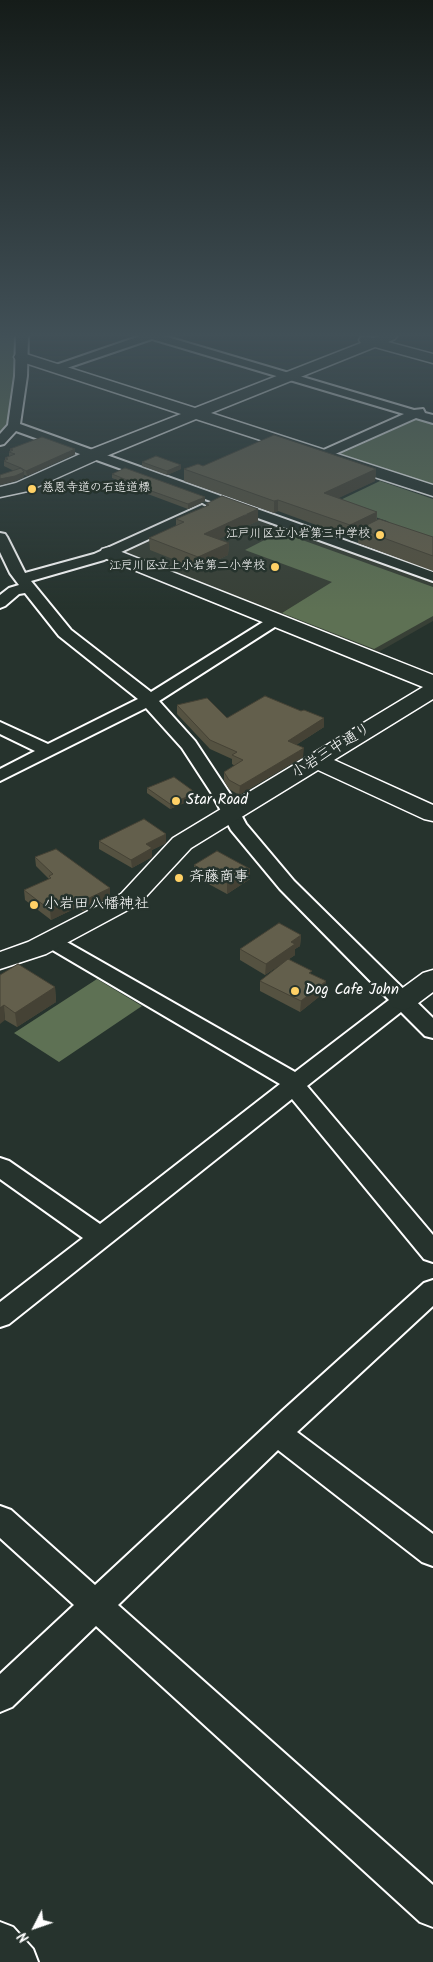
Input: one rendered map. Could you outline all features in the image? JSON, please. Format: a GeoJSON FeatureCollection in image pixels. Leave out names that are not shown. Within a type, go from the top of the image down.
{"type":"FeatureCollection","features":[{"type":"Feature","properties":{"kind":"street"},"geometry":{"type":"LineString","coordinates":[[0,441],[13,428]]}},
{"type":"Feature","properties":{"kind":"street"},"geometry":{"type":"LineString","coordinates":[[18,428],[433,577]]}},
{"type":"Feature","properties":{"kind":"street"},"geometry":{"type":"LineString","coordinates":[[0,492],[22,487],[160,428]]}},
{"type":"Feature","properties":{"kind":"street"},"geometry":{"type":"LineString","coordinates":[[239,428],[433,491]]}},
{"type":"Feature","properties":{"kind":"street"},"geometry":{"type":"LineString","coordinates":[[324,455],[385,428]]}},
{"type":"Feature","properties":{"kind":"street"},"geometry":{"type":"LineString","coordinates":[[252,445],[269,438]]}},
{"type":"Feature","properties":{"kind":"street"},"geometry":{"type":"LineString","coordinates":[[168,482],[185,474]]}},
{"type":"Feature","properties":{"kind":"street"},"geometry":{"type":"LineString","coordinates":[[0,603],[25,583],[109,553],[221,501]]}},
{"type":"Feature","properties":{"kind":"street"},"geometry":{"type":"LineString","coordinates":[[0,537],[25,583],[68,636],[132,683],[189,744],[238,826],[288,885],[433,1031]]}},
{"type":"Feature","properties":{"kind":"street"},"geometry":{"type":"LineString","coordinates":[[109,553],[433,683]]}},
{"type":"Feature","properties":{"kind":"street"},"geometry":{"type":"LineString","coordinates":[[0,776],[147,700],[200,670],[276,620]]}},
{"type":"Feature","properties":{"kind":"street","name":"小岩三中通り"},"geometry":{"type":"LineString","coordinates":[[0,961],[37,948],[130,899],[182,843],[318,762],[433,690]]}},
{"type":"Feature","properties":{"kind":"street"},"geometry":{"type":"LineString","coordinates":[[0,726],[48,750]]}},
{"type":"Feature","properties":{"kind":"street"},"geometry":{"type":"LineString","coordinates":[[318,762],[433,814]]}},
{"type":"Feature","properties":{"kind":"street"},"geometry":{"type":"LineString","coordinates":[[51,940],[287,1078],[433,1252]]}},
{"type":"Feature","properties":{"kind":"street"},"geometry":{"type":"LineString","coordinates":[[0,1317],[390,1009],[431,984]]}},
{"type":"Feature","properties":{"kind":"street"},"geometry":{"type":"LineString","coordinates":[[0,1167],[101,1238]]}},
{"type":"Feature","properties":{"kind":"street"},"geometry":{"type":"LineString","coordinates":[[0,1696],[433,1290]]}},
{"type":"Feature","properties":{"kind":"street"},"geometry":{"type":"LineString","coordinates":[[278,1434],[433,1552]]}},
{"type":"Feature","properties":{"kind":"street"},"geometry":{"type":"LineString","coordinates":[[0,1519],[433,1909]]}},
{"type":"Feature","properties":{"kind":"street"},"geometry":{"type":"LineString","coordinates":[[0,1940],[20,1962]]}},
{"type":"Feature","properties":{"kind":"shaded area","name":"江戸川区立上小岩第二小学校"},"geometry":{"type":"Polygon","coordinates":[[[223,506],[433,582],[433,621],[375,654],[122,552],[223,506]]]}},
{"type":"Feature","properties":{"kind":"green space"},"geometry":{"type":"Polygon","coordinates":[[[0,428],[6,428],[0,436],[0,428]]]}},
{"type":"Feature","properties":{"kind":"green space"},"geometry":{"type":"Polygon","coordinates":[[[398,428],[433,428],[433,487],[338,455],[398,428]]]}},
{"type":"Feature","properties":{"kind":"green space"},"geometry":{"type":"Polygon","coordinates":[[[380,481],[433,499],[433,549],[387,521],[334,503],[380,481]]]}},
{"type":"Feature","properties":{"kind":"green space"},"geometry":{"type":"Polygon","coordinates":[[[280,532],[433,587],[433,616],[374,649],[282,613],[332,582],[245,550],[280,532]]]}},
{"type":"Feature","properties":{"kind":"green space"},"geometry":{"type":"Polygon","coordinates":[[[97,979],[142,1006],[59,1062],[14,1033],[97,979]]]}},
{"type":"Feature","properties":{"kind":"building"},"geometry":{"type":"Polygon","coordinates":[[[274,435],[376,469],[324,493],[377,512],[350,525],[278,500],[274,501],[184,469],[198,464],[203,466],[274,435]]]}},
{"type":"Feature","properties":{"kind":"building"},"geometry":{"type":"Polygon","coordinates":[[[42,437],[75,449],[26,471],[4,461],[8,459],[5,458],[15,454],[9,452],[13,450],[10,449],[42,437]]]}},
{"type":"Feature","properties":{"kind":"building"},"geometry":{"type":"Polygon","coordinates":[[[156,456],[181,465],[167,471],[142,462],[156,456]]]}},
{"type":"Feature","properties":{"kind":"building"},"geometry":{"type":"Polygon","coordinates":[[[21,468],[24,472],[0,479],[0,475],[21,468]]]}},
{"type":"Feature","properties":{"kind":"building"},"geometry":{"type":"Polygon","coordinates":[[[125,468],[205,497],[188,504],[129,483],[132,482],[112,474],[125,468]]]}},
{"type":"Feature","properties":{"kind":"building"},"geometry":{"type":"Polygon","coordinates":[[[222,496],[258,509],[204,534],[229,543],[198,557],[149,538],[184,522],[176,519],[209,505],[206,504],[222,496]]]}},
{"type":"Feature","properties":{"kind":"building"},"geometry":{"type":"Polygon","coordinates":[[[379,519],[433,537],[433,556],[359,529],[379,519]]]}},
{"type":"Feature","properties":{"kind":"building"},"geometry":{"type":"Polygon","coordinates":[[[265,696],[324,718],[288,741],[304,748],[240,786],[229,780],[224,772],[243,760],[232,755],[237,752],[210,740],[177,705],[207,698],[227,718],[265,696]]]}},
{"type":"Feature","properties":{"kind":"building"},"geometry":{"type":"Polygon","coordinates":[[[174,777],[196,793],[170,804],[147,788],[174,777]]]}},
{"type":"Feature","properties":{"kind":"building"},"geometry":{"type":"Polygon","coordinates":[[[144,819],[166,834],[146,844],[152,848],[131,860],[99,841],[144,819]]]}},
{"type":"Feature","properties":{"kind":"building"},"geometry":{"type":"Polygon","coordinates":[[[56,849],[110,888],[83,901],[77,897],[50,910],[24,890],[51,878],[49,876],[53,874],[35,857],[56,849]]]}},
{"type":"Feature","properties":{"kind":"building"},"geometry":{"type":"Polygon","coordinates":[[[217,851],[250,869],[227,883],[194,865],[217,851]]]}},
{"type":"Feature","properties":{"kind":"building"},"geometry":{"type":"Polygon","coordinates":[[[279,923],[301,935],[291,942],[295,944],[266,964],[240,949],[279,923]]]}},
{"type":"Feature","properties":{"kind":"building"},"geometry":{"type":"Polygon","coordinates":[[[288,959],[312,971],[309,973],[326,981],[301,1001],[260,981],[288,959]]]}},
{"type":"Feature","properties":{"kind":"building"},"geometry":{"type":"Polygon","coordinates":[[[18,964],[55,987],[15,1013],[4,1005],[0,1008],[0,975],[18,964]]]}},
{"type":"Feature","properties":{"kind":"place","name":"慈恩寺道の石造道標"},"geometry":{"type":"Point","coordinates":[32,489]}},
{"type":"Feature","properties":{"kind":"place","name":"江戸川区立小岩第三中学校"},"geometry":{"type":"Point","coordinates":[380,535]}},
{"type":"Feature","properties":{"kind":"place","name":"江戸川区立上小岩第二小学校"},"geometry":{"type":"Point","coordinates":[275,567]}},
{"type":"Feature","properties":{"kind":"place","name":"Star Road"},"geometry":{"type":"Point","coordinates":[176,801]}},
{"type":"Feature","properties":{"kind":"place","name":"斉藤商事"},"geometry":{"type":"Point","coordinates":[179,878]}},
{"type":"Feature","properties":{"kind":"place","name":"小岩田八幡神社"},"geometry":{"type":"Point","coordinates":[34,905]}},
{"type":"Feature","properties":{"kind":"place","name":"Dog Cafe John"},"geometry":{"type":"Point","coordinates":[295,991]}}]}
